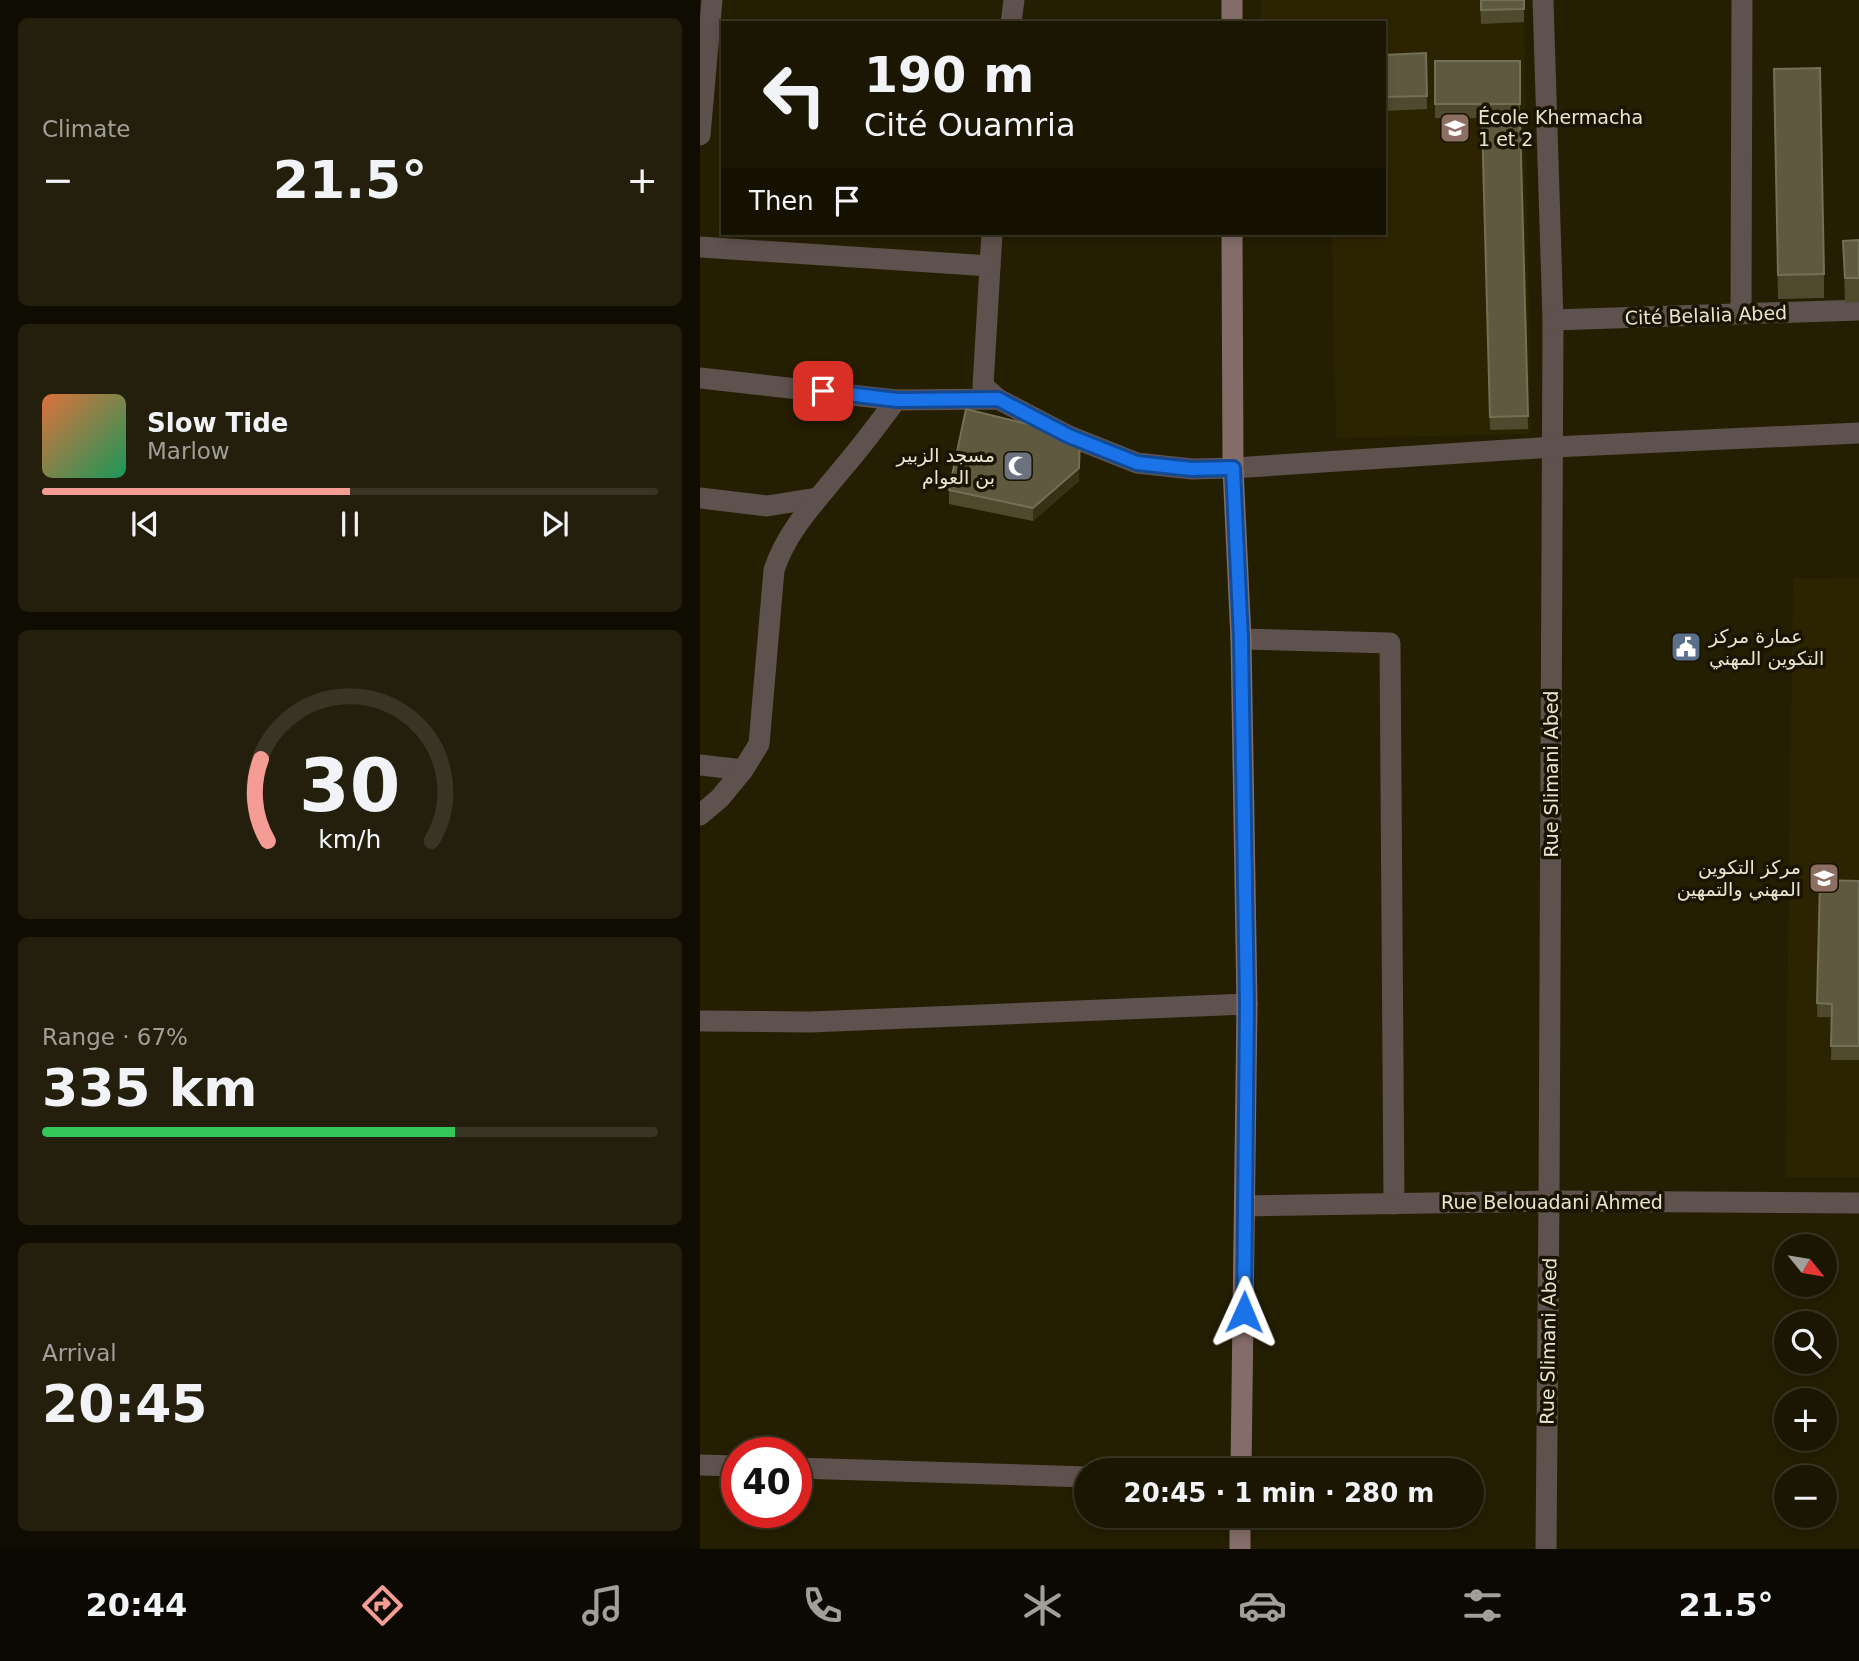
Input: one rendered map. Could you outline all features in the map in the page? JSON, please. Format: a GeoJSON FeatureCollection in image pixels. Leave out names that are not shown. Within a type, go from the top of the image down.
{"type":"FeatureCollection","features":[{"type":"Feature","properties":{"kind":"street"},"geometry":{"type":"LineString","coordinates":[[700,135],[714,69],[712,0]]}},
{"type":"Feature","properties":{"kind":"street"},"geometry":{"type":"LineString","coordinates":[[1012,21],[1014,0]]}},
{"type":"Feature","properties":{"kind":"street"},"geometry":{"type":"LineString","coordinates":[[1231,0],[1232,21]]}},
{"type":"Feature","properties":{"kind":"street","name":"Rue Slimani Abed"},"geometry":{"type":"LineString","coordinates":[[1543,0],[1553,320],[1546,1549]]}},
{"type":"Feature","properties":{"kind":"street"},"geometry":{"type":"LineString","coordinates":[[1741,313],[1742,0]]}},
{"type":"Feature","properties":{"kind":"street"},"geometry":{"type":"LineString","coordinates":[[992,235],[983,386],[998,399],[1069,436],[1137,463],[1192,469],[1233,468],[1553,447],[1859,433]]}},
{"type":"Feature","properties":{"kind":"street"},"geometry":{"type":"LineString","coordinates":[[1232,235],[1233,468],[1241,639],[1247,1004],[1241,1458]]}},
{"type":"Feature","properties":{"kind":"street"},"geometry":{"type":"LineString","coordinates":[[700,247],[990,266]]}},
{"type":"Feature","properties":{"kind":"street","name":"Cité Belalia Abed"},"geometry":{"type":"LineString","coordinates":[[1553,320],[1859,310]]}},
{"type":"Feature","properties":{"kind":"street"},"geometry":{"type":"LineString","coordinates":[[700,378],[897,400],[998,399]]}},
{"type":"Feature","properties":{"kind":"street"},"geometry":{"type":"LineString","coordinates":[[700,815],[720,798],[759,744],[774,570],[779,554],[817,498],[897,400]]}},
{"type":"Feature","properties":{"kind":"street"},"geometry":{"type":"LineString","coordinates":[[700,498],[767,506],[817,498]]}},
{"type":"Feature","properties":{"kind":"street"},"geometry":{"type":"LineString","coordinates":[[1241,639],[1390,643],[1394,1204]]}},
{"type":"Feature","properties":{"kind":"street"},"geometry":{"type":"LineString","coordinates":[[700,765],[743,769]]}},
{"type":"Feature","properties":{"kind":"street"},"geometry":{"type":"LineString","coordinates":[[700,1021],[810,1022],[1247,1004]]}},
{"type":"Feature","properties":{"kind":"street","name":"Rue Belouadani Ahmed"},"geometry":{"type":"LineString","coordinates":[[1245,1206],[1549,1201],[1859,1203]]}},
{"type":"Feature","properties":{"kind":"street"},"geometry":{"type":"LineString","coordinates":[[700,1465],[721,1466]]}},
{"type":"Feature","properties":{"kind":"street"},"geometry":{"type":"LineString","coordinates":[[812,1469],[1074,1478]]}},
{"type":"Feature","properties":{"kind":"street"},"geometry":{"type":"LineString","coordinates":[[1240,1528],[1240,1549]]}},
{"type":"Feature","properties":{"kind":"shaded area","name":"École Khermacha 1 et 2"},"geometry":{"type":"Polygon","coordinates":[[[1261,0],[1524,0],[1531,434],[1336,438],[1332,235],[1386,235],[1386,21],[1261,21],[1261,0]]]}},
{"type":"Feature","properties":{"kind":"shaded area","name":"مركز التكوين المهني والتمهين"},"geometry":{"type":"Polygon","coordinates":[[[1859,578],[1859,1177],[1785,1177],[1793,579],[1859,578]]]}},
{"type":"Feature","properties":{"kind":"building"},"geometry":{"type":"Polygon","coordinates":[[[1481,0],[1524,0],[1524,9],[1481,10],[1481,0]]]}},
{"type":"Feature","properties":{"kind":"building"},"geometry":{"type":"Polygon","coordinates":[[[1426,53],[1427,96],[1386,97],[1386,55],[1426,53]]]}},
{"type":"Feature","properties":{"kind":"building"},"geometry":{"type":"Polygon","coordinates":[[[1435,61],[1520,61],[1520,104],[1435,104],[1435,61]]]}},
{"type":"Feature","properties":{"kind":"building"},"geometry":{"type":"Polygon","coordinates":[[[1820,68],[1824,274],[1778,275],[1774,69],[1820,68]]]}},
{"type":"Feature","properties":{"kind":"building"},"geometry":{"type":"Polygon","coordinates":[[[1520,119],[1528,416],[1490,417],[1482,120],[1520,119]]]}},
{"type":"Feature","properties":{"kind":"building"},"geometry":{"type":"Polygon","coordinates":[[[1859,240],[1859,278],[1845,278],[1843,241],[1859,240]]]}},
{"type":"Feature","properties":{"kind":"building","name":"مسجد الزبير بن العوام"},"geometry":{"type":"Polygon","coordinates":[[[966,409],[1080,437],[1079,468],[1033,508],[949,490],[966,409]]]}},
{"type":"Feature","properties":{"kind":"building"},"geometry":{"type":"Polygon","coordinates":[[[1820,880],[1859,881],[1859,1046],[1831,1046],[1832,1004],[1817,1003],[1820,880]]]}},
{"type":"Feature","properties":{"kind":"place","name":"École Khermacha 1 et 2"},"geometry":{"type":"Point","coordinates":[1455,128]}},
{"type":"Feature","properties":{"kind":"place","name":"مسجد الزبير بن العوام"},"geometry":{"type":"Point","coordinates":[1018,466]}},
{"type":"Feature","properties":{"kind":"place","name":"عمارة مركز التكوين المهني"},"geometry":{"type":"Point","coordinates":[1686,647]}},
{"type":"Feature","properties":{"kind":"place","name":"مركز التكوين المهني والتمهين"},"geometry":{"type":"Point","coordinates":[1824,878]}},
{"type":"Feature","properties":{"kind":"route"},"geometry":{"type":"LineString","coordinates":[[823,391],[897,400],[998,399],[1069,436],[1137,463],[1192,469],[1233,468],[1241,639],[1247,1004],[1244,1312]]}}]}
